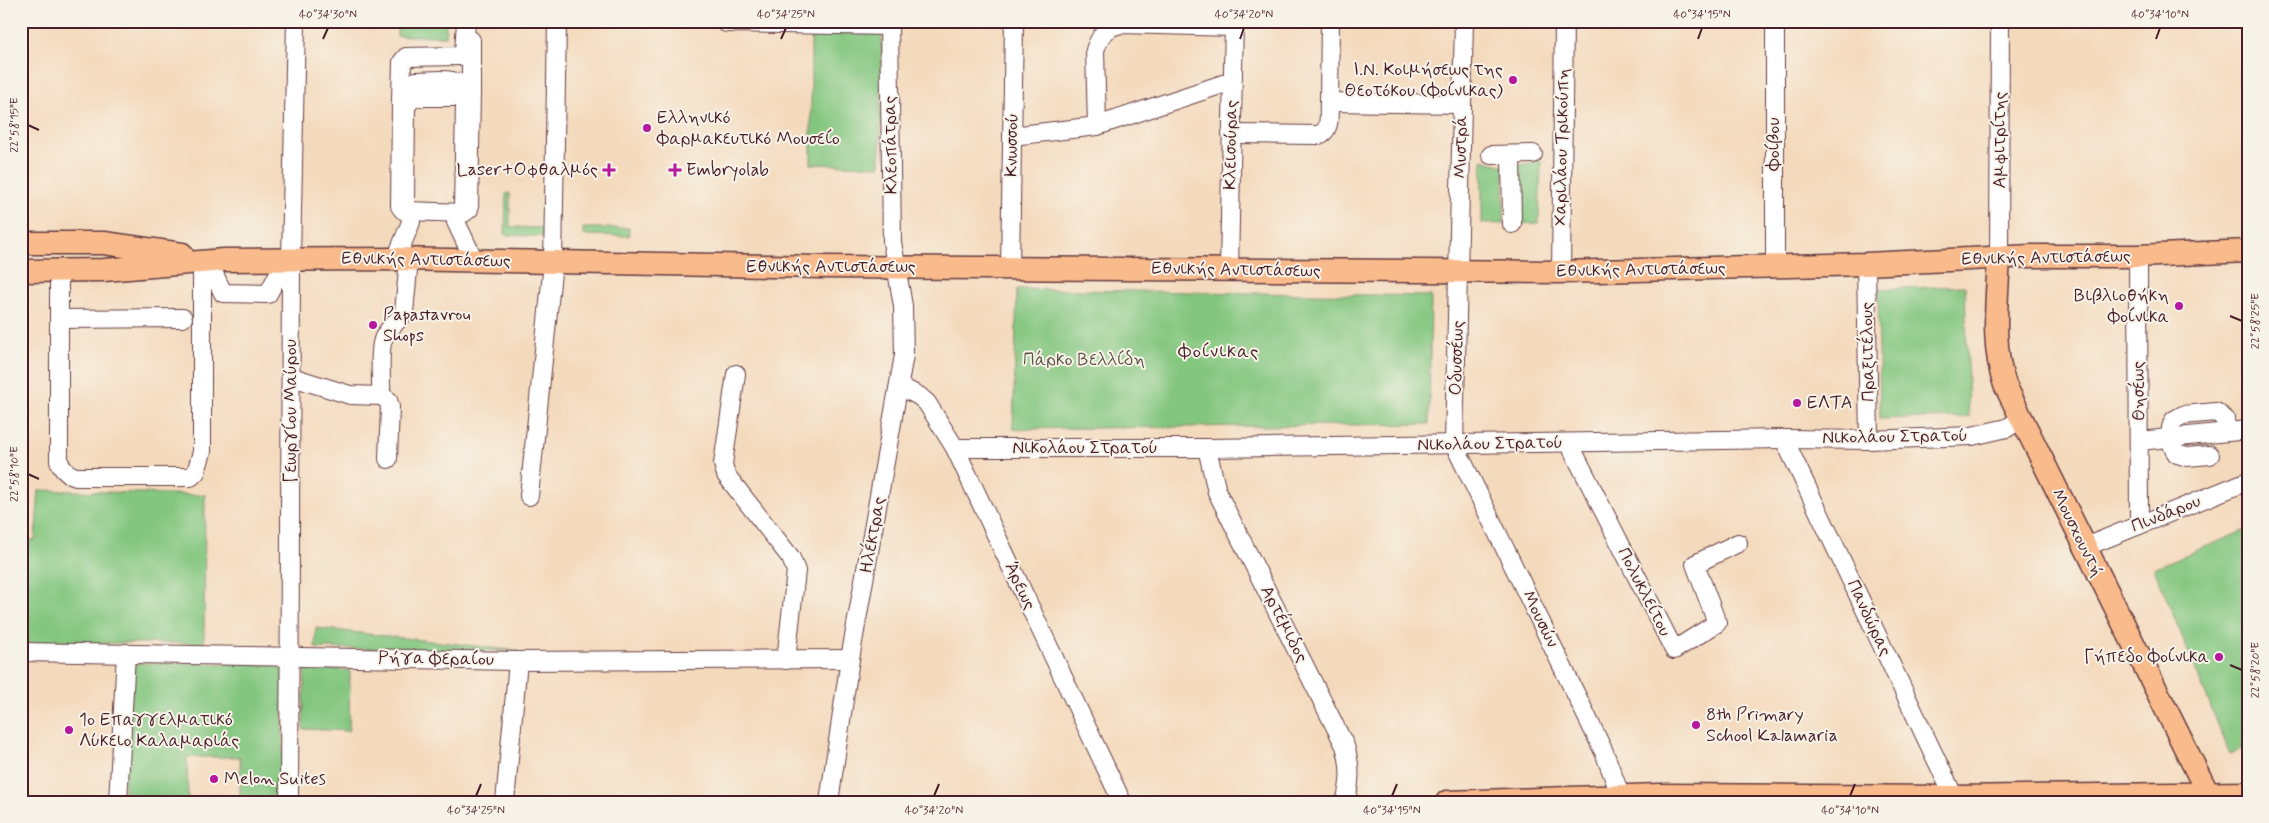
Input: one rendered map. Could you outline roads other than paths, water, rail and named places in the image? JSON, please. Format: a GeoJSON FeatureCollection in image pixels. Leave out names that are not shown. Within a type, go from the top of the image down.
{"type":"FeatureCollection","features":[{"type":"Feature","properties":{"kind":"main road","name":"Εθνικής Αντιστάσεως"},"geometry":{"type":"LineString","coordinates":[[21,243],[104,244],[211,261]]}},
{"type":"Feature","properties":{"kind":"main road","name":"Εθνικής Αντιστάσεως"},"geometry":{"type":"LineString","coordinates":[[21,271],[104,270],[211,261],[402,259],[897,268],[1229,269],[1459,273],[1775,268],[2031,256],[2138,256],[2248,251]]}},
{"type":"Feature","properties":{"kind":"main road","name":"Μουσχουντή"},"geometry":{"type":"LineString","coordinates":[[1999,258],[1997,342],[1998,363],[2005,385],[2210,798]]}},
{"type":"Feature","properties":{"kind":"main road"},"geometry":{"type":"LineString","coordinates":[[1447,802],[1954,797],[2013,799],[2210,798],[2248,793]]}},
{"type":"Feature","properties":{"kind":"street","name":"Γεωργίου Μαύρου"},"geometry":{"type":"LineString","coordinates":[[289,802],[292,378],[289,259],[296,21]]}},
{"type":"Feature","properties":{"kind":"street"},"geometry":{"type":"LineString","coordinates":[[466,21],[464,53],[459,56],[406,57],[402,62],[400,206],[403,210],[464,213],[469,209],[471,21]]}},
{"type":"Feature","properties":{"kind":"street"},"geometry":{"type":"LineString","coordinates":[[529,496],[553,263],[557,21]]}},
{"type":"Feature","properties":{"kind":"street","name":"Κνωσσού"},"geometry":{"type":"LineString","coordinates":[[1010,268],[1014,21]]}},
{"type":"Feature","properties":{"kind":"street"},"geometry":{"type":"LineString","coordinates":[[1232,134],[1307,136],[1322,134],[1328,127],[1330,21]]}},
{"type":"Feature","properties":{"kind":"street","name":"Μυστρά"},"geometry":{"type":"LineString","coordinates":[[1459,273],[1464,21]]}},
{"type":"Feature","properties":{"kind":"street","name":"Χαριλάου Τρικούπη"},"geometry":{"type":"LineString","coordinates":[[1560,272],[1564,21]]}},
{"type":"Feature","properties":{"kind":"street","name":"Φοίβου"},"geometry":{"type":"LineString","coordinates":[[1775,21],[1775,268]]}},
{"type":"Feature","properties":{"kind":"street","name":"Αμφιτρίτης"},"geometry":{"type":"LineString","coordinates":[[1999,258],[2000,21]]}},
{"type":"Feature","properties":{"kind":"street"},"geometry":{"type":"LineString","coordinates":[[726,23],[889,24]]}},
{"type":"Feature","properties":{"kind":"street","name":"Κλεοπάτρας"},"geometry":{"type":"LineString","coordinates":[[889,24],[892,242],[897,268]]}},
{"type":"Feature","properties":{"kind":"street"},"geometry":{"type":"LineString","coordinates":[[1096,126],[1095,50],[1098,40],[1112,26],[1120,24],[1233,24]]}},
{"type":"Feature","properties":{"kind":"street","name":"Κλεισούρας"},"geometry":{"type":"LineString","coordinates":[[1229,269],[1233,24]]}},
{"type":"Feature","properties":{"kind":"street"},"geometry":{"type":"LineString","coordinates":[[470,56],[466,62],[458,65],[409,65],[405,69],[404,75],[408,79],[416,81],[458,81],[465,84],[470,92]]}},
{"type":"Feature","properties":{"kind":"street"},"geometry":{"type":"LineString","coordinates":[[401,104],[406,90],[416,81]]}},
{"type":"Feature","properties":{"kind":"street"},"geometry":{"type":"LineString","coordinates":[[1012,136],[1096,126],[1232,81]]}},
{"type":"Feature","properties":{"kind":"street"},"geometry":{"type":"LineString","coordinates":[[381,396],[382,342],[404,312],[402,259],[411,222],[411,216],[405,202],[406,106],[414,97],[458,97],[463,99],[465,104],[463,208],[458,213],[456,222],[474,260]]}},
{"type":"Feature","properties":{"kind":"street"},"geometry":{"type":"LineString","coordinates":[[1329,102],[1462,104]]}},
{"type":"Feature","properties":{"kind":"street"},"geometry":{"type":"LineString","coordinates":[[1491,155],[1533,154]]}},
{"type":"Feature","properties":{"kind":"street"},"geometry":{"type":"LineString","coordinates":[[1512,155],[1512,224]]}},
{"type":"Feature","properties":{"kind":"street","name":"Θησέως"},"geometry":{"type":"LineString","coordinates":[[2138,256],[2139,525]]}},
{"type":"Feature","properties":{"kind":"street"},"geometry":{"type":"LineString","coordinates":[[211,261],[223,293],[268,294],[289,259]]}},
{"type":"Feature","properties":{"kind":"street"},"geometry":{"type":"LineString","coordinates":[[59,270],[59,461],[61,467],[67,474],[76,477],[191,477],[196,472],[202,452],[211,261]]}},
{"type":"Feature","properties":{"kind":"street","name":"Πραξιτέλους"},"geometry":{"type":"LineString","coordinates":[[1866,264],[1869,440]]}},
{"type":"Feature","properties":{"kind":"street","name":"Ηλέκτρας"},"geometry":{"type":"LineString","coordinates":[[828,802],[850,659],[899,386],[905,339],[903,306],[897,268]]}},
{"type":"Feature","properties":{"kind":"street","name":"Οδυσσέως"},"geometry":{"type":"LineString","coordinates":[[1454,444],[1459,273]]}},
{"type":"Feature","properties":{"kind":"street"},"geometry":{"type":"LineString","coordinates":[[60,318],[183,318]]}},
{"type":"Feature","properties":{"kind":"street"},"geometry":{"type":"LineString","coordinates":[[736,374],[723,464],[726,475],[791,558],[796,571],[786,660]]}},
{"type":"Feature","properties":{"kind":"street"},"geometry":{"type":"LineString","coordinates":[[292,378],[323,385],[350,395],[381,396],[388,400],[390,407],[388,459]]}},
{"type":"Feature","properties":{"kind":"street","name":"Άρεως"},"geometry":{"type":"LineString","coordinates":[[899,386],[927,403],[955,448],[1122,802]]}},
{"type":"Feature","properties":{"kind":"street"},"geometry":{"type":"LineString","coordinates":[[2210,455],[2182,457],[2174,450],[2171,438],[2171,424],[2178,416],[2211,412],[2221,415],[2225,419],[2227,432],[2248,430]]}},
{"type":"Feature","properties":{"kind":"street","name":"Νικολάου Στρατού"},"geometry":{"type":"LineString","coordinates":[[955,448],[1207,448],[1784,439],[1869,440],[1972,436],[2007,428],[2021,419]]}},
{"type":"Feature","properties":{"kind":"street"},"geometry":{"type":"LineString","coordinates":[[2139,442],[2171,438]]}},
{"type":"Feature","properties":{"kind":"street","name":"Πανδώρας"},"geometry":{"type":"LineString","coordinates":[[1784,439],[1954,797]]}},
{"type":"Feature","properties":{"kind":"street","name":"Πολυκλείτου"},"geometry":{"type":"LineString","coordinates":[[1569,442],[1674,650],[1717,623],[1695,564],[1738,543]]}},
{"type":"Feature","properties":{"kind":"street","name":"Μουσών"},"geometry":{"type":"LineString","coordinates":[[1454,444],[1604,752],[1622,799]]}},
{"type":"Feature","properties":{"kind":"street","name":"Αρτέμιδος"},"geometry":{"type":"LineString","coordinates":[[1207,448],[1217,492],[1345,746],[1351,770],[1350,784],[1345,802]]}},
{"type":"Feature","properties":{"kind":"street","name":"Πινδάρου"},"geometry":{"type":"LineString","coordinates":[[2084,547],[2248,481]]}},
{"type":"Feature","properties":{"kind":"street","name":"Ρήγα Φεραίου"},"geometry":{"type":"LineString","coordinates":[[21,652],[518,661],[850,659]]}},
{"type":"Feature","properties":{"kind":"street"},"geometry":{"type":"LineString","coordinates":[[118,802],[126,653]]}},
{"type":"Feature","properties":{"kind":"street"},"geometry":{"type":"LineString","coordinates":[[505,802],[518,661]]}},
{"type":"Feature","properties":{"kind":"place","name":"Ι.Ν. Κοιμήσεως της Θεοτόκου (Φοίνικας)"},"geometry":{"type":"Point","coordinates":[1513,80]}},
{"type":"Feature","properties":{"kind":"place","name":"Ελληνικό Φαρμακευτικό Μουσείο"},"geometry":{"type":"Point","coordinates":[647,128]}},
{"type":"Feature","properties":{"kind":"place","name":"Laser+Οφθαλμός"},"geometry":{"type":"Point","coordinates":[609,170]}},
{"type":"Feature","properties":{"kind":"place","name":"Embryolab"},"geometry":{"type":"Point","coordinates":[675,170]}},
{"type":"Feature","properties":{"kind":"place","name":"Βιβλιοθήκη Φοίνικα"},"geometry":{"type":"Point","coordinates":[2179,306]}},
{"type":"Feature","properties":{"kind":"place","name":"Papastavrou Shops"},"geometry":{"type":"Point","coordinates":[373,325]}},
{"type":"Feature","properties":{"kind":"place","name":"ΕΛΤΑ"},"geometry":{"type":"Point","coordinates":[1797,403]}},
{"type":"Feature","properties":{"kind":"place","name":"Γήπεδο Φοίνικα"},"geometry":{"type":"Point","coordinates":[2219,657]}},
{"type":"Feature","properties":{"kind":"place","name":"8th Primary School Kalamaria"},"geometry":{"type":"Point","coordinates":[1696,725]}},
{"type":"Feature","properties":{"kind":"place","name":"1ο Επαγγελματικό Λύκειο Καλαμαριάς"},"geometry":{"type":"Point","coordinates":[69,730]}},
{"type":"Feature","properties":{"kind":"place","name":"Melon Suites"},"geometry":{"type":"Point","coordinates":[214,779]}},
{"type":"Feature","properties":{"kind":"district","name":"Φοίνικας"},"geometry":{"type":"Point","coordinates":[1219,351]}},
{"type":"Feature","properties":{"kind":"park label","name":"Πάρκο Βελλίδη"},"geometry":{"type":"Point","coordinates":[1084,360]}}]}
